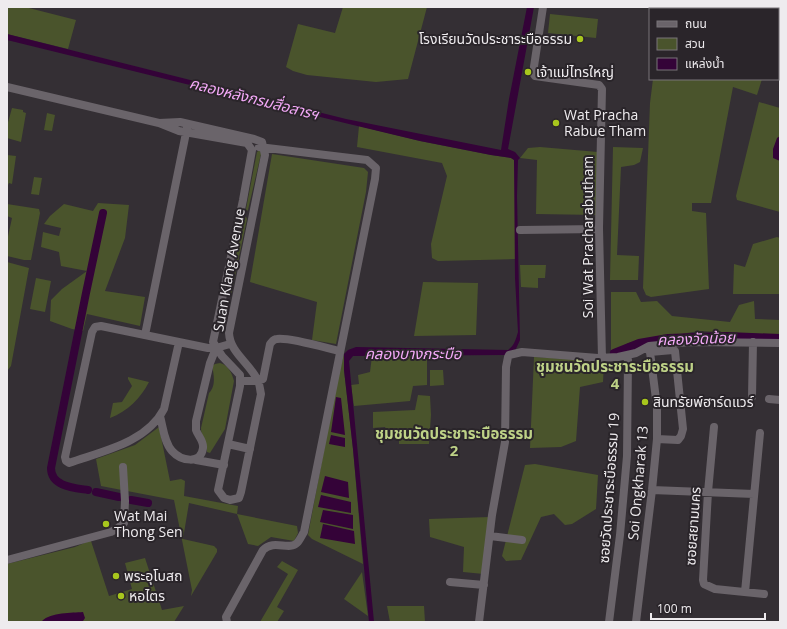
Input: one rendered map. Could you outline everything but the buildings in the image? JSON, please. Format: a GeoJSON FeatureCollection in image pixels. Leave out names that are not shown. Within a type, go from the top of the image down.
{"type":"FeatureCollection","features":[{"type":"Feature","properties":{"kind":"street","name":"Soi Wat Pracharabutham"},"geometry":{"type":"LineString","coordinates":[[543,7],[533,73],[534,76],[599,85],[602,89],[600,358]]}},
{"type":"Feature","properties":{"kind":"street"},"geometry":{"type":"LineString","coordinates":[[7,87],[159,123],[179,131],[247,143],[250,146],[367,160],[376,168],[304,532],[298,543],[294,546],[276,544],[267,546],[263,550],[226,617],[227,622]]}},
{"type":"Feature","properties":{"kind":"street"},"geometry":{"type":"LineString","coordinates":[[159,123],[180,122],[258,140],[262,142],[264,148]]}},
{"type":"Feature","properties":{"kind":"street"},"geometry":{"type":"LineString","coordinates":[[145,335],[187,124]]}},
{"type":"Feature","properties":{"kind":"street","name":"Suan Klang Avenue"},"geometry":{"type":"LineString","coordinates":[[250,146],[252,150],[241,214],[213,342],[216,348],[240,375],[240,386],[218,490],[224,498],[236,500],[239,498],[241,492],[261,394],[258,381],[250,368],[230,344],[229,333],[265,155],[264,148]]}},
{"type":"Feature","properties":{"kind":"street"},"geometry":{"type":"LineString","coordinates":[[241,214],[252,216]]}},
{"type":"Feature","properties":{"kind":"street"},"geometry":{"type":"LineString","coordinates":[[520,230],[600,229]]}},
{"type":"Feature","properties":{"kind":"street"},"geometry":{"type":"LineString","coordinates":[[223,298],[235,300]]}},
{"type":"Feature","properties":{"kind":"street"},"geometry":{"type":"LineString","coordinates":[[179,342],[164,409],[153,424],[132,440],[69,463],[66,461],[65,457],[92,332],[95,327],[101,326],[145,335],[179,342],[208,348],[216,348],[230,344]]}},
{"type":"Feature","properties":{"kind":"street"},"geometry":{"type":"LineString","coordinates":[[240,380],[258,381],[263,379],[270,344],[277,338],[339,351]]}},
{"type":"Feature","properties":{"kind":"street"},"geometry":{"type":"LineString","coordinates":[[479,622],[504,442],[506,367],[508,357],[510,355],[522,352],[600,358],[626,356],[690,342],[780,343]]}},
{"type":"Feature","properties":{"kind":"street"},"geometry":{"type":"LineString","coordinates":[[752,396],[753,342]]}},
{"type":"Feature","properties":{"kind":"street"},"geometry":{"type":"LineString","coordinates":[[196,460],[203,450],[203,444],[196,430],[196,421],[210,363],[216,348]]}},
{"type":"Feature","properties":{"kind":"street"},"geometry":{"type":"LineString","coordinates":[[649,350],[675,351],[682,429],[681,436],[678,440],[657,439]]}},
{"type":"Feature","properties":{"kind":"street","name":"Soi Ongkharak 13"},"geometry":{"type":"LineString","coordinates":[[636,622],[657,439],[657,407],[649,350]]}},
{"type":"Feature","properties":{"kind":"street","name":"ซอยวัดประชาระบือธรรม 19"},"geometry":{"type":"LineString","coordinates":[[609,622],[620,535],[627,456],[628,360],[626,356]]}},
{"type":"Feature","properties":{"kind":"street"},"geometry":{"type":"LineString","coordinates":[[769,399],[780,400]]}},
{"type":"Feature","properties":{"kind":"street"},"geometry":{"type":"LineString","coordinates":[[160,416],[166,440],[172,451],[182,458],[224,465]]}},
{"type":"Feature","properties":{"kind":"street","name":"ซอยสยามนคร"},"geometry":{"type":"LineString","coordinates":[[714,427],[708,492],[704,584],[715,589],[764,594]]}},
{"type":"Feature","properties":{"kind":"street"},"geometry":{"type":"LineString","coordinates":[[745,592],[760,433]]}},
{"type":"Feature","properties":{"kind":"street"},"geometry":{"type":"LineString","coordinates":[[228,444],[250,449]]}},
{"type":"Feature","properties":{"kind":"street"},"geometry":{"type":"LineString","coordinates":[[7,560],[111,532],[118,528],[124,523],[125,501],[123,467]]}},
{"type":"Feature","properties":{"kind":"street"},"geometry":{"type":"LineString","coordinates":[[652,490],[754,494]]}},
{"type":"Feature","properties":{"kind":"street"},"geometry":{"type":"LineString","coordinates":[[490,536],[522,540]]}},
{"type":"Feature","properties":{"kind":"street"},"geometry":{"type":"LineString","coordinates":[[450,582],[484,586]]}},
{"type":"Feature","properties":{"kind":"green space"},"geometry":{"type":"Polygon","coordinates":[[[7,7],[25,7],[76,20],[68,49],[7,34],[7,7]]]}},
{"type":"Feature","properties":{"kind":"green space"},"geometry":{"type":"Polygon","coordinates":[[[343,7],[427,7],[408,79],[376,82],[307,75],[293,71],[286,67],[298,24],[335,33],[343,7]]]}},
{"type":"Feature","properties":{"kind":"green space"},"geometry":{"type":"Polygon","coordinates":[[[550,14],[598,19],[596,38],[548,33],[550,14]]]}},
{"type":"Feature","properties":{"kind":"green space"},"geometry":{"type":"Polygon","coordinates":[[[653,80],[762,80],[757,95],[733,87],[711,203],[692,203],[692,211],[706,213],[709,289],[651,297],[646,295],[643,288],[650,103],[653,80]]]}},
{"type":"Feature","properties":{"kind":"green space"},"geometry":{"type":"Polygon","coordinates":[[[759,102],[780,108],[780,212],[737,200],[736,196],[759,102]]]}},
{"type":"Feature","properties":{"kind":"green space"},"geometry":{"type":"Polygon","coordinates":[[[12,108],[23,110],[23,112],[26,113],[21,142],[7,138],[7,126],[12,108]]]}},
{"type":"Feature","properties":{"kind":"green space"},"geometry":{"type":"Polygon","coordinates":[[[47,113],[55,115],[52,131],[44,130],[47,113]]]}},
{"type":"Feature","properties":{"kind":"green space"},"geometry":{"type":"Polygon","coordinates":[[[359,126],[420,141],[511,158],[514,160],[515,259],[438,261],[432,258],[431,244],[447,176],[442,163],[357,147],[359,126]]]}},
{"type":"Feature","properties":{"kind":"green space"},"geometry":{"type":"Polygon","coordinates":[[[540,147],[598,152],[598,215],[536,214],[537,160],[520,158],[528,148],[540,147]]]}},
{"type":"Feature","properties":{"kind":"green space"},"geometry":{"type":"Polygon","coordinates":[[[613,147],[643,148],[640,162],[634,165],[621,167],[617,255],[639,256],[638,280],[610,280],[613,147]]]}},
{"type":"Feature","properties":{"kind":"green space"},"geometry":{"type":"Polygon","coordinates":[[[260,150],[261,154],[247,211],[246,209],[257,152],[260,150]]]}},
{"type":"Feature","properties":{"kind":"green space"},"geometry":{"type":"Polygon","coordinates":[[[272,154],[364,168],[368,172],[366,192],[336,344],[312,340],[317,302],[250,282],[272,154]]]}},
{"type":"Feature","properties":{"kind":"green space"},"geometry":{"type":"Polygon","coordinates":[[[7,155],[16,156],[12,184],[9,183],[8,185],[7,185],[7,155]]]}},
{"type":"Feature","properties":{"kind":"green space"},"geometry":{"type":"Polygon","coordinates":[[[34,177],[42,178],[39,195],[31,194],[34,177]]]}},
{"type":"Feature","properties":{"kind":"green space"},"geometry":{"type":"Polygon","coordinates":[[[98,203],[129,205],[125,238],[105,291],[145,297],[140,326],[87,314],[83,331],[72,329],[50,321],[51,300],[62,289],[87,271],[61,266],[59,252],[41,247],[43,232],[59,236],[61,228],[44,224],[50,216],[64,204],[93,211],[98,203]]]}},
{"type":"Feature","properties":{"kind":"green space"},"geometry":{"type":"Polygon","coordinates":[[[7,204],[39,209],[40,213],[31,260],[7,256],[7,241],[12,218],[7,216],[7,204]]]}},
{"type":"Feature","properties":{"kind":"green space"},"geometry":{"type":"Polygon","coordinates":[[[246,217],[247,219],[231,295],[229,296],[228,294],[244,218],[246,217]]]}},
{"type":"Feature","properties":{"kind":"green space"},"geometry":{"type":"Polygon","coordinates":[[[777,237],[780,238],[780,294],[733,294],[734,264],[745,267],[753,244],[777,237]]]}},
{"type":"Feature","properties":{"kind":"green space"},"geometry":{"type":"Polygon","coordinates":[[[7,262],[29,268],[11,366],[7,371],[7,262]]]}},
{"type":"Feature","properties":{"kind":"green space"},"geometry":{"type":"Polygon","coordinates":[[[520,265],[546,265],[545,278],[538,278],[538,288],[521,287],[520,265]]]}},
{"type":"Feature","properties":{"kind":"green space"},"geometry":{"type":"Polygon","coordinates":[[[36,278],[51,281],[45,312],[30,309],[36,278]]]}},
{"type":"Feature","properties":{"kind":"green space"},"geometry":{"type":"Polygon","coordinates":[[[423,282],[478,283],[476,335],[414,336],[423,282]]]}},
{"type":"Feature","properties":{"kind":"green space"},"geometry":{"type":"Polygon","coordinates":[[[611,292],[636,292],[641,302],[657,301],[672,316],[730,322],[739,305],[754,301],[755,319],[780,320],[780,335],[699,331],[628,343],[611,353],[611,292]]]}},
{"type":"Feature","properties":{"kind":"green space"},"geometry":{"type":"Polygon","coordinates":[[[344,354],[344,370],[353,449],[363,564],[312,539],[308,535],[337,381],[344,354]]]}},
{"type":"Feature","properties":{"kind":"green space"},"geometry":{"type":"Polygon","coordinates":[[[427,355],[427,385],[413,386],[410,401],[354,406],[351,385],[359,384],[358,375],[370,372],[372,356],[427,355]]]}},
{"type":"Feature","properties":{"kind":"green space"},"geometry":{"type":"Polygon","coordinates":[[[534,357],[604,361],[603,382],[580,387],[576,441],[561,447],[530,448],[534,357]]]}},
{"type":"Feature","properties":{"kind":"green space"},"geometry":{"type":"Polygon","coordinates":[[[220,363],[229,370],[234,381],[225,429],[210,453],[207,452],[201,428],[209,393],[214,384],[212,366],[220,363]]]}},
{"type":"Feature","properties":{"kind":"green space"},"geometry":{"type":"Polygon","coordinates":[[[430,370],[443,370],[444,385],[430,386],[430,370]]]}},
{"type":"Feature","properties":{"kind":"green space"},"geometry":{"type":"Polygon","coordinates":[[[128,377],[149,382],[142,394],[133,404],[110,418],[113,403],[122,402],[132,386],[128,377]]]}},
{"type":"Feature","properties":{"kind":"green space"},"geometry":{"type":"Polygon","coordinates":[[[418,395],[430,396],[431,415],[429,444],[399,444],[399,433],[388,435],[385,427],[373,428],[373,412],[415,410],[418,395]]]}},
{"type":"Feature","properties":{"kind":"green space"},"geometry":{"type":"Polygon","coordinates":[[[159,427],[170,481],[181,479],[185,481],[184,496],[238,506],[237,514],[189,503],[183,539],[214,546],[217,549],[217,552],[191,596],[192,590],[174,500],[101,486],[96,459],[135,445],[159,427]]]}},
{"type":"Feature","properties":{"kind":"green space"},"geometry":{"type":"Polygon","coordinates":[[[535,464],[598,475],[596,509],[572,524],[565,525],[554,514],[541,517],[521,560],[506,561],[502,556],[525,465],[535,464]]]}},
{"type":"Feature","properties":{"kind":"green space"},"geometry":{"type":"Polygon","coordinates":[[[237,514],[297,526],[298,533],[294,541],[271,537],[258,546],[248,544],[237,514]]]}},
{"type":"Feature","properties":{"kind":"green space"},"geometry":{"type":"Polygon","coordinates":[[[490,517],[484,574],[463,572],[464,547],[430,537],[429,519],[490,517]]]}},
{"type":"Feature","properties":{"kind":"green space"},"geometry":{"type":"Polygon","coordinates":[[[91,541],[109,596],[132,589],[125,563],[145,558],[162,610],[184,606],[174,622],[7,622],[7,564],[75,547],[91,541]]]}},
{"type":"Feature","properties":{"kind":"green space"},"geometry":{"type":"Polygon","coordinates":[[[282,561],[298,570],[277,607],[284,611],[277,622],[260,622],[288,574],[277,567],[282,561]]]}},
{"type":"Feature","properties":{"kind":"green space"},"geometry":{"type":"Polygon","coordinates":[[[362,572],[368,616],[344,599],[362,572]]]}},
{"type":"Feature","properties":{"kind":"green space"},"geometry":{"type":"Polygon","coordinates":[[[387,606],[424,606],[425,622],[390,622],[387,606]]]}},
{"type":"Feature","properties":{"kind":"water"},"geometry":{"type":"Polygon","coordinates":[[[527,7],[534,7],[508,149],[515,152],[520,158],[518,160],[517,196],[520,340],[515,351],[507,355],[353,356],[349,361],[374,622],[369,622],[344,370],[344,354],[348,350],[356,347],[508,350],[512,346],[516,340],[518,332],[515,278],[514,160],[511,158],[420,141],[7,40],[7,34],[346,119],[501,150],[509,99],[527,7]]]}},
{"type":"Feature","properties":{"kind":"water"},"geometry":{"type":"Polygon","coordinates":[[[780,136],[780,161],[773,158],[773,149],[777,138],[780,136]]]}},
{"type":"Feature","properties":{"kind":"water"},"geometry":{"type":"Polygon","coordinates":[[[336,397],[341,398],[345,435],[331,432],[336,397]]]}},
{"type":"Feature","properties":{"kind":"water"},"geometry":{"type":"Polygon","coordinates":[[[331,435],[345,438],[345,447],[329,444],[331,435]]]}},
{"type":"Feature","properties":{"kind":"water"},"geometry":{"type":"Polygon","coordinates":[[[325,476],[348,482],[349,498],[321,492],[325,476]]]}},
{"type":"Feature","properties":{"kind":"water"},"geometry":{"type":"Polygon","coordinates":[[[321,495],[351,502],[351,513],[318,507],[321,495]]]}},
{"type":"Feature","properties":{"kind":"water"},"geometry":{"type":"Polygon","coordinates":[[[323,510],[353,515],[353,529],[320,522],[323,510]]]}},
{"type":"Feature","properties":{"kind":"water"},"geometry":{"type":"Polygon","coordinates":[[[323,524],[354,531],[355,544],[320,538],[323,524]]]}},
{"type":"Feature","properties":{"kind":"water"},"geometry":{"type":"Polygon","coordinates":[[[83,612],[85,618],[80,622],[42,621],[56,614],[83,612]]]}},
{"type":"Feature","properties":{"kind":"waterway"},"geometry":{"type":"LineString","coordinates":[[88,490],[59,483],[52,474],[51,468],[103,213]]}},
{"type":"Feature","properties":{"kind":"waterway","name":"คลองวัดน้อย"},"geometry":{"type":"LineString","coordinates":[[614,353],[639,343],[668,338],[727,336],[780,338]]}},
{"type":"Feature","properties":{"kind":"waterway"},"geometry":{"type":"LineString","coordinates":[[96,492],[119,497]]}},
{"type":"Feature","properties":{"kind":"waterway"},"geometry":{"type":"LineString","coordinates":[[131,500],[148,503]]}},
{"type":"Feature","properties":{"kind":"place","name":"โรงเรียนวัดประชาระบือธรรม"},"geometry":{"type":"Point","coordinates":[580,39]}},
{"type":"Feature","properties":{"kind":"place","name":"เจ้าแม่ไทรใหญ่"},"geometry":{"type":"Point","coordinates":[528,72]}},
{"type":"Feature","properties":{"kind":"place","name":"Wat Pracha Rabue Tham"},"geometry":{"type":"Point","coordinates":[556,123]}},
{"type":"Feature","properties":{"kind":"place","name":"สินทรัยพ์ฮาร์ดแวร์"},"geometry":{"type":"Point","coordinates":[645,402]}},
{"type":"Feature","properties":{"kind":"place","name":"Wat Mai Thong Sen"},"geometry":{"type":"Point","coordinates":[106,524]}},
{"type":"Feature","properties":{"kind":"place","name":"พระอุโบสถ"},"geometry":{"type":"Point","coordinates":[116,576]}},
{"type":"Feature","properties":{"kind":"place","name":"หอไตร"},"geometry":{"type":"Point","coordinates":[121,596]}},
{"type":"Feature","properties":{"kind":"district","name":"ชุมชนวัดประชาระบือธรรม 4"},"geometry":{"type":"Point","coordinates":[615,376]}},
{"type":"Feature","properties":{"kind":"district","name":"ชุมชนวัดประชาระบือธรรม 2"},"geometry":{"type":"Point","coordinates":[454,442]}},
{"type":"Feature","properties":{"kind":"water label","name":"คลองหลังกรมสื่อสารฯ"},"geometry":{"type":"Point","coordinates":[254,99]}},
{"type":"Feature","properties":{"kind":"water label","name":"คลองบางกระบือ"},"geometry":{"type":"Point","coordinates":[413,354]}}]}
